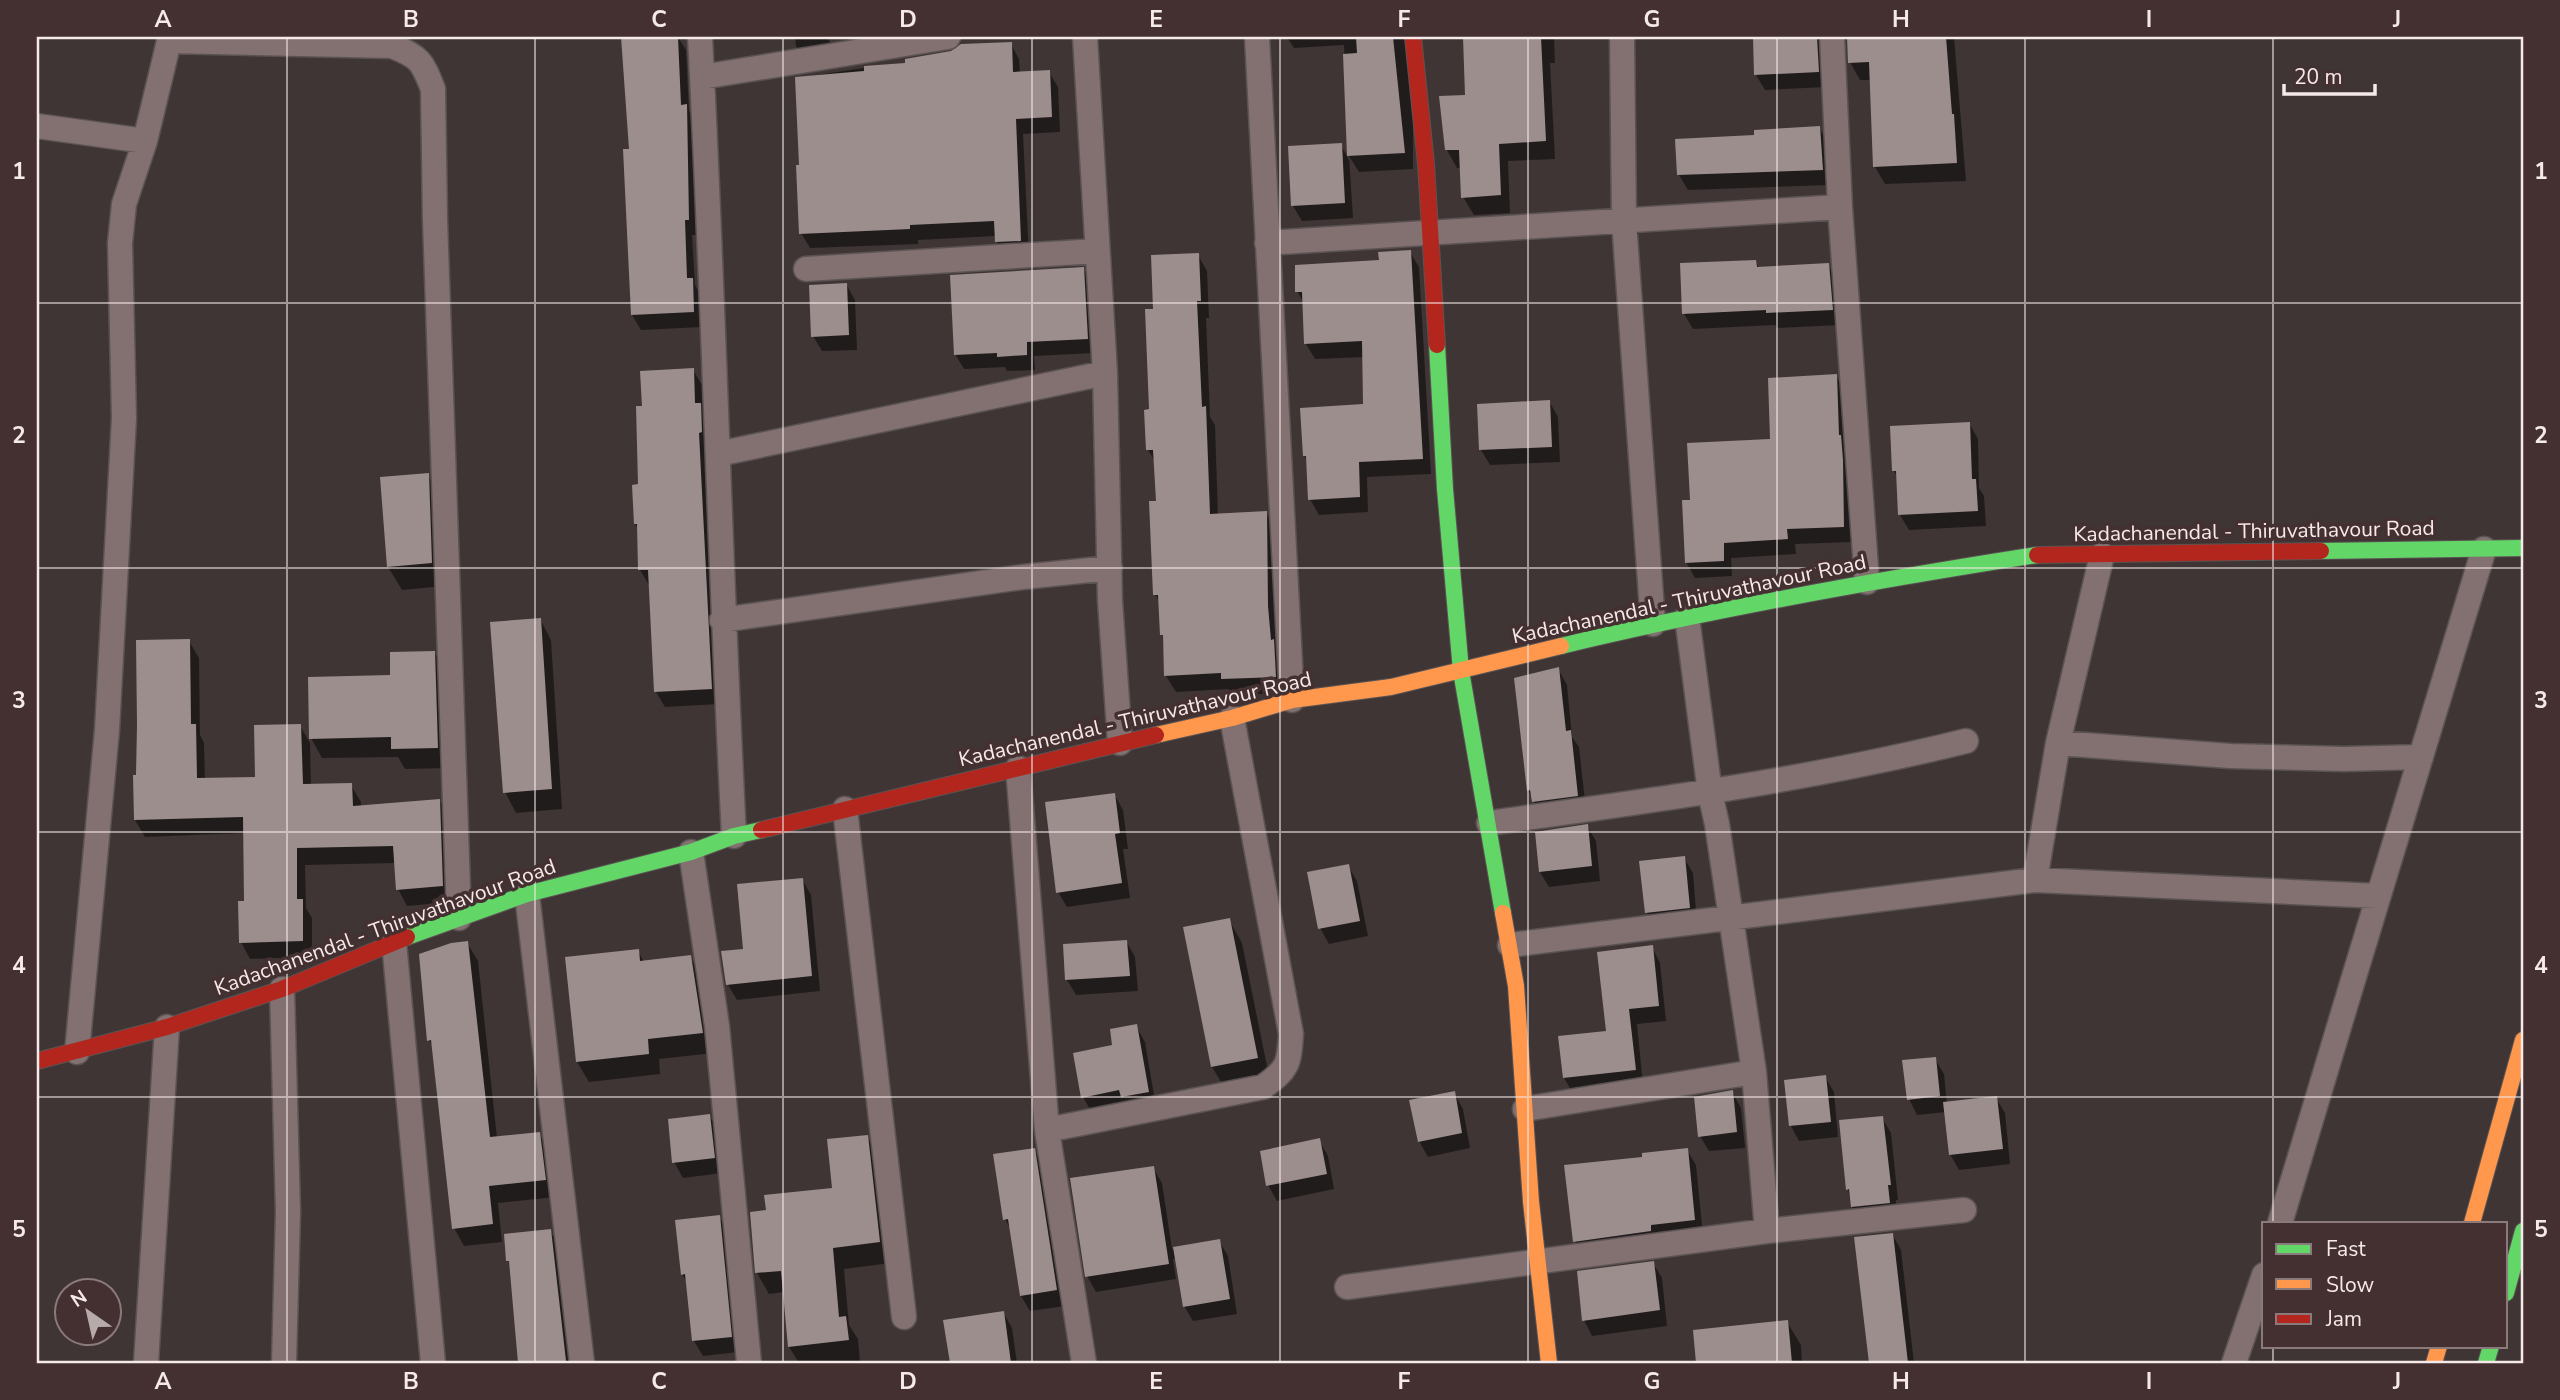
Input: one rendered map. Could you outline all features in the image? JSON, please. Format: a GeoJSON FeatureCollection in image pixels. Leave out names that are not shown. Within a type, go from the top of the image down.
{"type":"FeatureCollection","features":[{"type":"Feature","properties":{"kind":"main road"},"geometry":{"type":"LineString","coordinates":[[1413,37],[1426,164],[1445,489],[1461,671],[1516,986],[1531,1202],[1549,1363]]}},
{"type":"Feature","properties":{"kind":"main road","name":"Kadachanendal - Thiruvathavour Road"},"geometry":{"type":"LineString","coordinates":[[37,1061],[167,1027],[282,989],[394,942],[527,894],[691,852],[734,836],[1232,718],[1292,700],[1391,687],[1653,624],[1867,582],[2045,554],[2523,548]]}},
{"type":"Feature","properties":{"kind":"main road"},"geometry":{"type":"LineString","coordinates":[[2472,1222],[2523,1040]]}},
{"type":"Feature","properties":{"kind":"main road"},"geometry":{"type":"LineString","coordinates":[[2508,1286],[2523,1231]]}},
{"type":"Feature","properties":{"kind":"street"},"geometry":{"type":"LineString","coordinates":[[700,37],[718,454],[722,620],[734,836]]}},
{"type":"Feature","properties":{"kind":"street"},"geometry":{"type":"LineString","coordinates":[[702,77],[948,37]]}},
{"type":"Feature","properties":{"kind":"street"},"geometry":{"type":"LineString","coordinates":[[1086,37],[1105,373],[1110,568],[1120,743]]}},
{"type":"Feature","properties":{"kind":"street"},"geometry":{"type":"LineString","coordinates":[[1257,37],[1292,700]]}},
{"type":"Feature","properties":{"kind":"street"},"geometry":{"type":"LineString","coordinates":[[1622,37],[1624,222],[1653,624]]}},
{"type":"Feature","properties":{"kind":"street"},"geometry":{"type":"LineString","coordinates":[[1832,37],[1840,207],[1867,582]]}},
{"type":"Feature","properties":{"kind":"street"},"geometry":{"type":"LineString","coordinates":[[77,1052],[107,730],[124,431],[120,243],[124,204],[145,141],[169,39],[392,46],[415,55],[433,89],[459,918]]}},
{"type":"Feature","properties":{"kind":"street"},"geometry":{"type":"LineString","coordinates":[[37,126],[145,141]]}},
{"type":"Feature","properties":{"kind":"street"},"geometry":{"type":"LineString","coordinates":[[1267,243],[1840,207]]}},
{"type":"Feature","properties":{"kind":"street"},"geometry":{"type":"LineString","coordinates":[[806,269],[1097,251]]}},
{"type":"Feature","properties":{"kind":"street"},"geometry":{"type":"LineString","coordinates":[[718,454],[1105,373]]}},
{"type":"Feature","properties":{"kind":"street"},"geometry":{"type":"LineString","coordinates":[[2280,1222],[2484,549]]}},
{"type":"Feature","properties":{"kind":"street"},"geometry":{"type":"LineString","coordinates":[[2035,880],[2059,743],[2102,555]]}},
{"type":"Feature","properties":{"kind":"street"},"geometry":{"type":"LineString","coordinates":[[722,620],[1023,577],[1110,568]]}},
{"type":"Feature","properties":{"kind":"street"},"geometry":{"type":"LineString","coordinates":[[1687,617],[1710,793],[1754,1072],[1767,1231]]}},
{"type":"Feature","properties":{"kind":"street"},"geometry":{"type":"LineString","coordinates":[[1047,1130],[1263,1087],[1284,1072],[1290,1053],[1291,1034],[1232,718]]}},
{"type":"Feature","properties":{"kind":"street"},"geometry":{"type":"LineString","coordinates":[[1489,823],[1710,793],[1747,784],[1881,762],[1966,741]]}},
{"type":"Feature","properties":{"kind":"street"},"geometry":{"type":"LineString","coordinates":[[2059,743],[2230,756],[2344,759],[2421,757]]}},
{"type":"Feature","properties":{"kind":"street"},"geometry":{"type":"LineString","coordinates":[[1018,768],[1047,1130],[1084,1363]]}},
{"type":"Feature","properties":{"kind":"street"},"geometry":{"type":"LineString","coordinates":[[845,809],[904,1317]]}},
{"type":"Feature","properties":{"kind":"street"},"geometry":{"type":"LineString","coordinates":[[691,852],[717,1026],[749,1363]]}},
{"type":"Feature","properties":{"kind":"street"},"geometry":{"type":"LineString","coordinates":[[1510,945],[2035,880],[2378,896]]}},
{"type":"Feature","properties":{"kind":"street"},"geometry":{"type":"LineString","coordinates":[[527,894],[582,1363]]}},
{"type":"Feature","properties":{"kind":"street"},"geometry":{"type":"LineString","coordinates":[[394,942],[433,1363]]}},
{"type":"Feature","properties":{"kind":"street"},"geometry":{"type":"LineString","coordinates":[[282,989],[288,1211],[284,1363]]}},
{"type":"Feature","properties":{"kind":"street"},"geometry":{"type":"LineString","coordinates":[[146,1363],[167,1027]]}},
{"type":"Feature","properties":{"kind":"street"},"geometry":{"type":"LineString","coordinates":[[1525,1109],[1754,1072]]}},
{"type":"Feature","properties":{"kind":"street"},"geometry":{"type":"LineString","coordinates":[[1347,1287],[1767,1231],[1964,1210]]}},
{"type":"Feature","properties":{"kind":"street"},"geometry":{"type":"LineString","coordinates":[[2234,1363],[2262,1281]]}},
{"type":"Feature","properties":{"kind":"building"},"geometry":{"type":"Polygon","coordinates":[[[621,37],[678,37],[681,105],[687,104],[689,220],[685,220],[687,278],[693,278],[694,312],[631,315],[623,149],[629,149],[621,37]]]}},
{"type":"Feature","properties":{"kind":"building"},"geometry":{"type":"Polygon","coordinates":[[[1356,37],[1393,37],[1405,153],[1347,156],[1343,54],[1357,53],[1356,37]]]}},
{"type":"Feature","properties":{"kind":"building"},"geometry":{"type":"Polygon","coordinates":[[[1463,37],[1541,37],[1546,141],[1499,144],[1501,195],[1461,198],[1459,150],[1445,150],[1439,96],[1465,95],[1463,37]]]}},
{"type":"Feature","properties":{"kind":"building"},"geometry":{"type":"Polygon","coordinates":[[[1753,37],[1817,37],[1819,72],[1754,75],[1753,37]]]}},
{"type":"Feature","properties":{"kind":"building"},"geometry":{"type":"Polygon","coordinates":[[[1847,37],[1946,37],[1957,163],[1873,167],[1869,62],[1848,63],[1847,37]]]}},
{"type":"Feature","properties":{"kind":"building"},"geometry":{"type":"Polygon","coordinates":[[[1012,42],[1013,72],[1050,70],[1052,117],[1016,119],[1021,241],[995,242],[994,221],[910,225],[910,229],[799,234],[795,77],[864,71],[864,66],[905,63],[905,59],[951,51],[961,44],[1012,42]]]}},
{"type":"Feature","properties":{"kind":"building"},"geometry":{"type":"Polygon","coordinates":[[[1820,126],[1823,170],[1677,175],[1675,139],[1754,135],[1754,130],[1820,126]]]}},
{"type":"Feature","properties":{"kind":"building"},"geometry":{"type":"Polygon","coordinates":[[[1342,143],[1345,203],[1291,206],[1288,146],[1342,143]]]}},
{"type":"Feature","properties":{"kind":"building"},"geometry":{"type":"Polygon","coordinates":[[[1411,250],[1423,459],[1359,462],[1360,497],[1308,500],[1300,408],[1363,404],[1362,341],[1304,344],[1302,292],[1295,292],[1295,265],[1379,260],[1378,252],[1411,250]]]}},
{"type":"Feature","properties":{"kind":"building"},"geometry":{"type":"Polygon","coordinates":[[[1199,253],[1201,301],[1197,301],[1202,407],[1206,406],[1210,514],[1267,511],[1268,606],[1271,640],[1274,639],[1276,677],[1221,679],[1221,673],[1164,676],[1158,595],[1153,595],[1149,501],[1156,501],[1153,450],[1146,450],[1144,410],[1149,409],[1145,309],[1153,309],[1151,255],[1199,253]]]}},
{"type":"Feature","properties":{"kind":"building"},"geometry":{"type":"Polygon","coordinates":[[[1756,260],[1757,267],[1829,263],[1833,310],[1682,314],[1680,263],[1756,260]]]}},
{"type":"Feature","properties":{"kind":"building"},"geometry":{"type":"Polygon","coordinates":[[[1084,267],[1088,339],[1027,342],[1027,355],[954,355],[950,275],[1084,267]]]}},
{"type":"Feature","properties":{"kind":"building"},"geometry":{"type":"Polygon","coordinates":[[[847,283],[849,335],[811,337],[809,285],[847,283]]]}},
{"type":"Feature","properties":{"kind":"building"},"geometry":{"type":"Polygon","coordinates":[[[694,368],[695,403],[701,403],[702,432],[699,433],[712,689],[654,692],[648,570],[638,570],[637,524],[634,524],[632,485],[638,484],[636,406],[642,406],[640,371],[694,368]]]}},
{"type":"Feature","properties":{"kind":"building"},"geometry":{"type":"Polygon","coordinates":[[[1837,374],[1844,527],[1787,529],[1788,539],[1724,543],[1724,561],[1685,563],[1682,500],[1690,500],[1687,443],[1770,439],[1768,378],[1837,374]]]}},
{"type":"Feature","properties":{"kind":"building"},"geometry":{"type":"Polygon","coordinates":[[[1550,400],[1552,447],[1479,450],[1477,404],[1550,400]]]}},
{"type":"Feature","properties":{"kind":"building"},"geometry":{"type":"Polygon","coordinates":[[[1970,422],[1972,479],[1976,479],[1978,511],[1898,515],[1890,426],[1970,422]]]}},
{"type":"Feature","properties":{"kind":"building"},"geometry":{"type":"Polygon","coordinates":[[[429,473],[432,563],[387,567],[380,477],[429,473]]]}},
{"type":"Feature","properties":{"kind":"building"},"geometry":{"type":"Polygon","coordinates":[[[541,618],[552,789],[503,793],[490,622],[541,618]]]}},
{"type":"Feature","properties":{"kind":"building"},"geometry":{"type":"Polygon","coordinates":[[[190,639],[191,724],[196,724],[197,778],[255,777],[254,725],[301,724],[303,784],[352,783],[353,806],[440,799],[443,886],[396,890],[393,846],[297,848],[297,899],[303,899],[303,941],[239,943],[238,901],[244,901],[243,817],[134,820],[136,640],[190,639]]]}},
{"type":"Feature","properties":{"kind":"building"},"geometry":{"type":"Polygon","coordinates":[[[435,651],[438,748],[391,749],[391,737],[309,739],[308,677],[390,675],[390,652],[435,651]]]}},
{"type":"Feature","properties":{"kind":"building"},"geometry":{"type":"Polygon","coordinates":[[[1559,667],[1566,731],[1571,730],[1578,796],[1532,802],[1530,790],[1527,791],[1514,678],[1559,667]]]}},
{"type":"Feature","properties":{"kind":"building"},"geometry":{"type":"Polygon","coordinates":[[[1115,793],[1120,833],[1115,834],[1122,883],[1056,893],[1045,802],[1115,793]]]}},
{"type":"Feature","properties":{"kind":"building"},"geometry":{"type":"Polygon","coordinates":[[[1588,824],[1592,866],[1539,872],[1535,832],[1588,824]]]}},
{"type":"Feature","properties":{"kind":"building"},"geometry":{"type":"Polygon","coordinates":[[[1685,856],[1690,908],[1645,913],[1639,861],[1685,856]]]}},
{"type":"Feature","properties":{"kind":"building"},"geometry":{"type":"Polygon","coordinates":[[[1349,864],[1360,921],[1318,929],[1307,872],[1349,864]]]}},
{"type":"Feature","properties":{"kind":"building"},"geometry":{"type":"Polygon","coordinates":[[[803,878],[812,976],[726,985],[721,951],[743,949],[737,884],[803,878]]]}},
{"type":"Feature","properties":{"kind":"building"},"geometry":{"type":"Polygon","coordinates":[[[1230,918],[1258,1058],[1211,1067],[1183,927],[1230,918]]]}},
{"type":"Feature","properties":{"kind":"building"},"geometry":{"type":"Polygon","coordinates":[[[1127,940],[1130,976],[1065,980],[1063,944],[1127,940]]]}},
{"type":"Feature","properties":{"kind":"building"},"geometry":{"type":"Polygon","coordinates":[[[468,941],[490,1137],[540,1132],[546,1180],[489,1186],[493,1224],[452,1229],[431,1040],[427,1041],[419,954],[451,943],[468,941]]]}},
{"type":"Feature","properties":{"kind":"building"},"geometry":{"type":"Polygon","coordinates":[[[1653,945],[1659,1006],[1629,1009],[1636,1070],[1563,1078],[1558,1036],[1606,1031],[1597,952],[1653,945]]]}},
{"type":"Feature","properties":{"kind":"building"},"geometry":{"type":"Polygon","coordinates":[[[639,949],[640,961],[691,955],[703,1033],[648,1039],[649,1054],[576,1062],[565,957],[639,949]]]}},
{"type":"Feature","properties":{"kind":"building"},"geometry":{"type":"Polygon","coordinates":[[[1137,1024],[1149,1092],[1121,1097],[1119,1090],[1081,1098],[1073,1053],[1112,1045],[1110,1029],[1137,1024]]]}},
{"type":"Feature","properties":{"kind":"building"},"geometry":{"type":"Polygon","coordinates":[[[1936,1057],[1940,1096],[1907,1100],[1902,1060],[1936,1057]]]}},
{"type":"Feature","properties":{"kind":"building"},"geometry":{"type":"Polygon","coordinates":[[[1826,1075],[1831,1122],[1789,1126],[1784,1080],[1826,1075]]]}},
{"type":"Feature","properties":{"kind":"building"},"geometry":{"type":"Polygon","coordinates":[[[1733,1090],[1737,1132],[1698,1137],[1694,1097],[1733,1090]]]}},
{"type":"Feature","properties":{"kind":"building"},"geometry":{"type":"Polygon","coordinates":[[[1455,1091],[1462,1133],[1418,1142],[1409,1100],[1455,1091]]]}},
{"type":"Feature","properties":{"kind":"building"},"geometry":{"type":"Polygon","coordinates":[[[1997,1096],[2003,1149],[1949,1155],[1943,1102],[1997,1096]]]}},
{"type":"Feature","properties":{"kind":"building"},"geometry":{"type":"Polygon","coordinates":[[[710,1114],[715,1158],[672,1163],[668,1119],[710,1114]]]}},
{"type":"Feature","properties":{"kind":"building"},"geometry":{"type":"Polygon","coordinates":[[[1883,1116],[1891,1185],[1888,1185],[1890,1203],[1851,1207],[1849,1189],[1846,1190],[1839,1120],[1883,1116]]]}},
{"type":"Feature","properties":{"kind":"building"},"geometry":{"type":"Polygon","coordinates":[[[868,1135],[880,1242],[833,1248],[839,1317],[846,1316],[849,1340],[788,1347],[781,1271],[755,1273],[750,1212],[766,1210],[764,1195],[832,1188],[827,1139],[868,1135]]]}},
{"type":"Feature","properties":{"kind":"building"},"geometry":{"type":"Polygon","coordinates":[[[1320,1138],[1327,1174],[1266,1186],[1260,1151],[1320,1138]]]}},
{"type":"Feature","properties":{"kind":"building"},"geometry":{"type":"Polygon","coordinates":[[[1035,1148],[1057,1290],[1020,1296],[1008,1219],[1003,1220],[993,1154],[1035,1148]]]}},
{"type":"Feature","properties":{"kind":"building"},"geometry":{"type":"Polygon","coordinates":[[[1688,1148],[1695,1220],[1651,1225],[1651,1231],[1573,1242],[1564,1165],[1642,1157],[1642,1153],[1688,1148]]]}},
{"type":"Feature","properties":{"kind":"building"},"geometry":{"type":"Polygon","coordinates":[[[1154,1166],[1169,1264],[1085,1277],[1070,1178],[1154,1166]]]}},
{"type":"Feature","properties":{"kind":"building"},"geometry":{"type":"Polygon","coordinates":[[[720,1215],[732,1337],[692,1341],[685,1274],[681,1275],[675,1220],[720,1215]]]}},
{"type":"Feature","properties":{"kind":"building"},"geometry":{"type":"Polygon","coordinates":[[[551,1229],[566,1361],[518,1363],[504,1234],[551,1229]]]}},
{"type":"Feature","properties":{"kind":"building"},"geometry":{"type":"Polygon","coordinates":[[[1893,1233],[1908,1363],[1869,1363],[1854,1237],[1893,1233]]]}},
{"type":"Feature","properties":{"kind":"building"},"geometry":{"type":"Polygon","coordinates":[[[1220,1239],[1230,1299],[1183,1307],[1173,1247],[1220,1239]]]}},
{"type":"Feature","properties":{"kind":"building"},"geometry":{"type":"Polygon","coordinates":[[[1654,1261],[1660,1310],[1582,1321],[1577,1271],[1654,1261]]]}},
{"type":"Feature","properties":{"kind":"building"},"geometry":{"type":"Polygon","coordinates":[[[1004,1311],[1011,1363],[950,1363],[943,1320],[1004,1311]]]}},
{"type":"Feature","properties":{"kind":"building"},"geometry":{"type":"Polygon","coordinates":[[[1788,1320],[1792,1363],[1696,1363],[1693,1330],[1788,1320]]]}},
{"type":"Feature","properties":{"kind":"traffic: fast"},"geometry":{"type":"LineString","coordinates":[[1437,345],[1445,489],[1461,671],[1503,913]]}},
{"type":"Feature","properties":{"kind":"traffic: fast"},"geometry":{"type":"LineString","coordinates":[[2321,551],[2523,548]]}},
{"type":"Feature","properties":{"kind":"traffic: fast"},"geometry":{"type":"LineString","coordinates":[[1561,646],[1798,596],[2037,555]]}},
{"type":"Feature","properties":{"kind":"traffic: fast"},"geometry":{"type":"LineString","coordinates":[[407,937],[527,894],[691,852],[734,836],[761,830]]}},
{"type":"Feature","properties":{"kind":"traffic: fast"},"geometry":{"type":"LineString","coordinates":[[2508,1286],[2523,1231]]}},
{"type":"Feature","properties":{"kind":"traffic: fast"},"geometry":{"type":"LineString","coordinates":[[2486,1363],[2490,1348]]}},
{"type":"Feature","properties":{"kind":"traffic: slow"},"geometry":{"type":"LineString","coordinates":[[1156,735],[1232,718],[1292,700],[1391,687],[1561,646]]}},
{"type":"Feature","properties":{"kind":"traffic: slow"},"geometry":{"type":"LineString","coordinates":[[1503,913],[1516,986],[1531,1202],[1549,1363]]}},
{"type":"Feature","properties":{"kind":"traffic: slow"},"geometry":{"type":"LineString","coordinates":[[2472,1222],[2523,1040]]}},
{"type":"Feature","properties":{"kind":"traffic: slow"},"geometry":{"type":"LineString","coordinates":[[2434,1363],[2438,1348]]}},
{"type":"Feature","properties":{"kind":"traffic: jam"},"geometry":{"type":"LineString","coordinates":[[1413,37],[1426,164],[1437,345]]}},
{"type":"Feature","properties":{"kind":"traffic: jam"},"geometry":{"type":"LineString","coordinates":[[2037,555],[2321,551]]}},
{"type":"Feature","properties":{"kind":"traffic: jam"},"geometry":{"type":"LineString","coordinates":[[761,830],[1156,735]]}},
{"type":"Feature","properties":{"kind":"traffic: jam"},"geometry":{"type":"LineString","coordinates":[[37,1061],[167,1027],[282,989],[407,937]]}}]}
